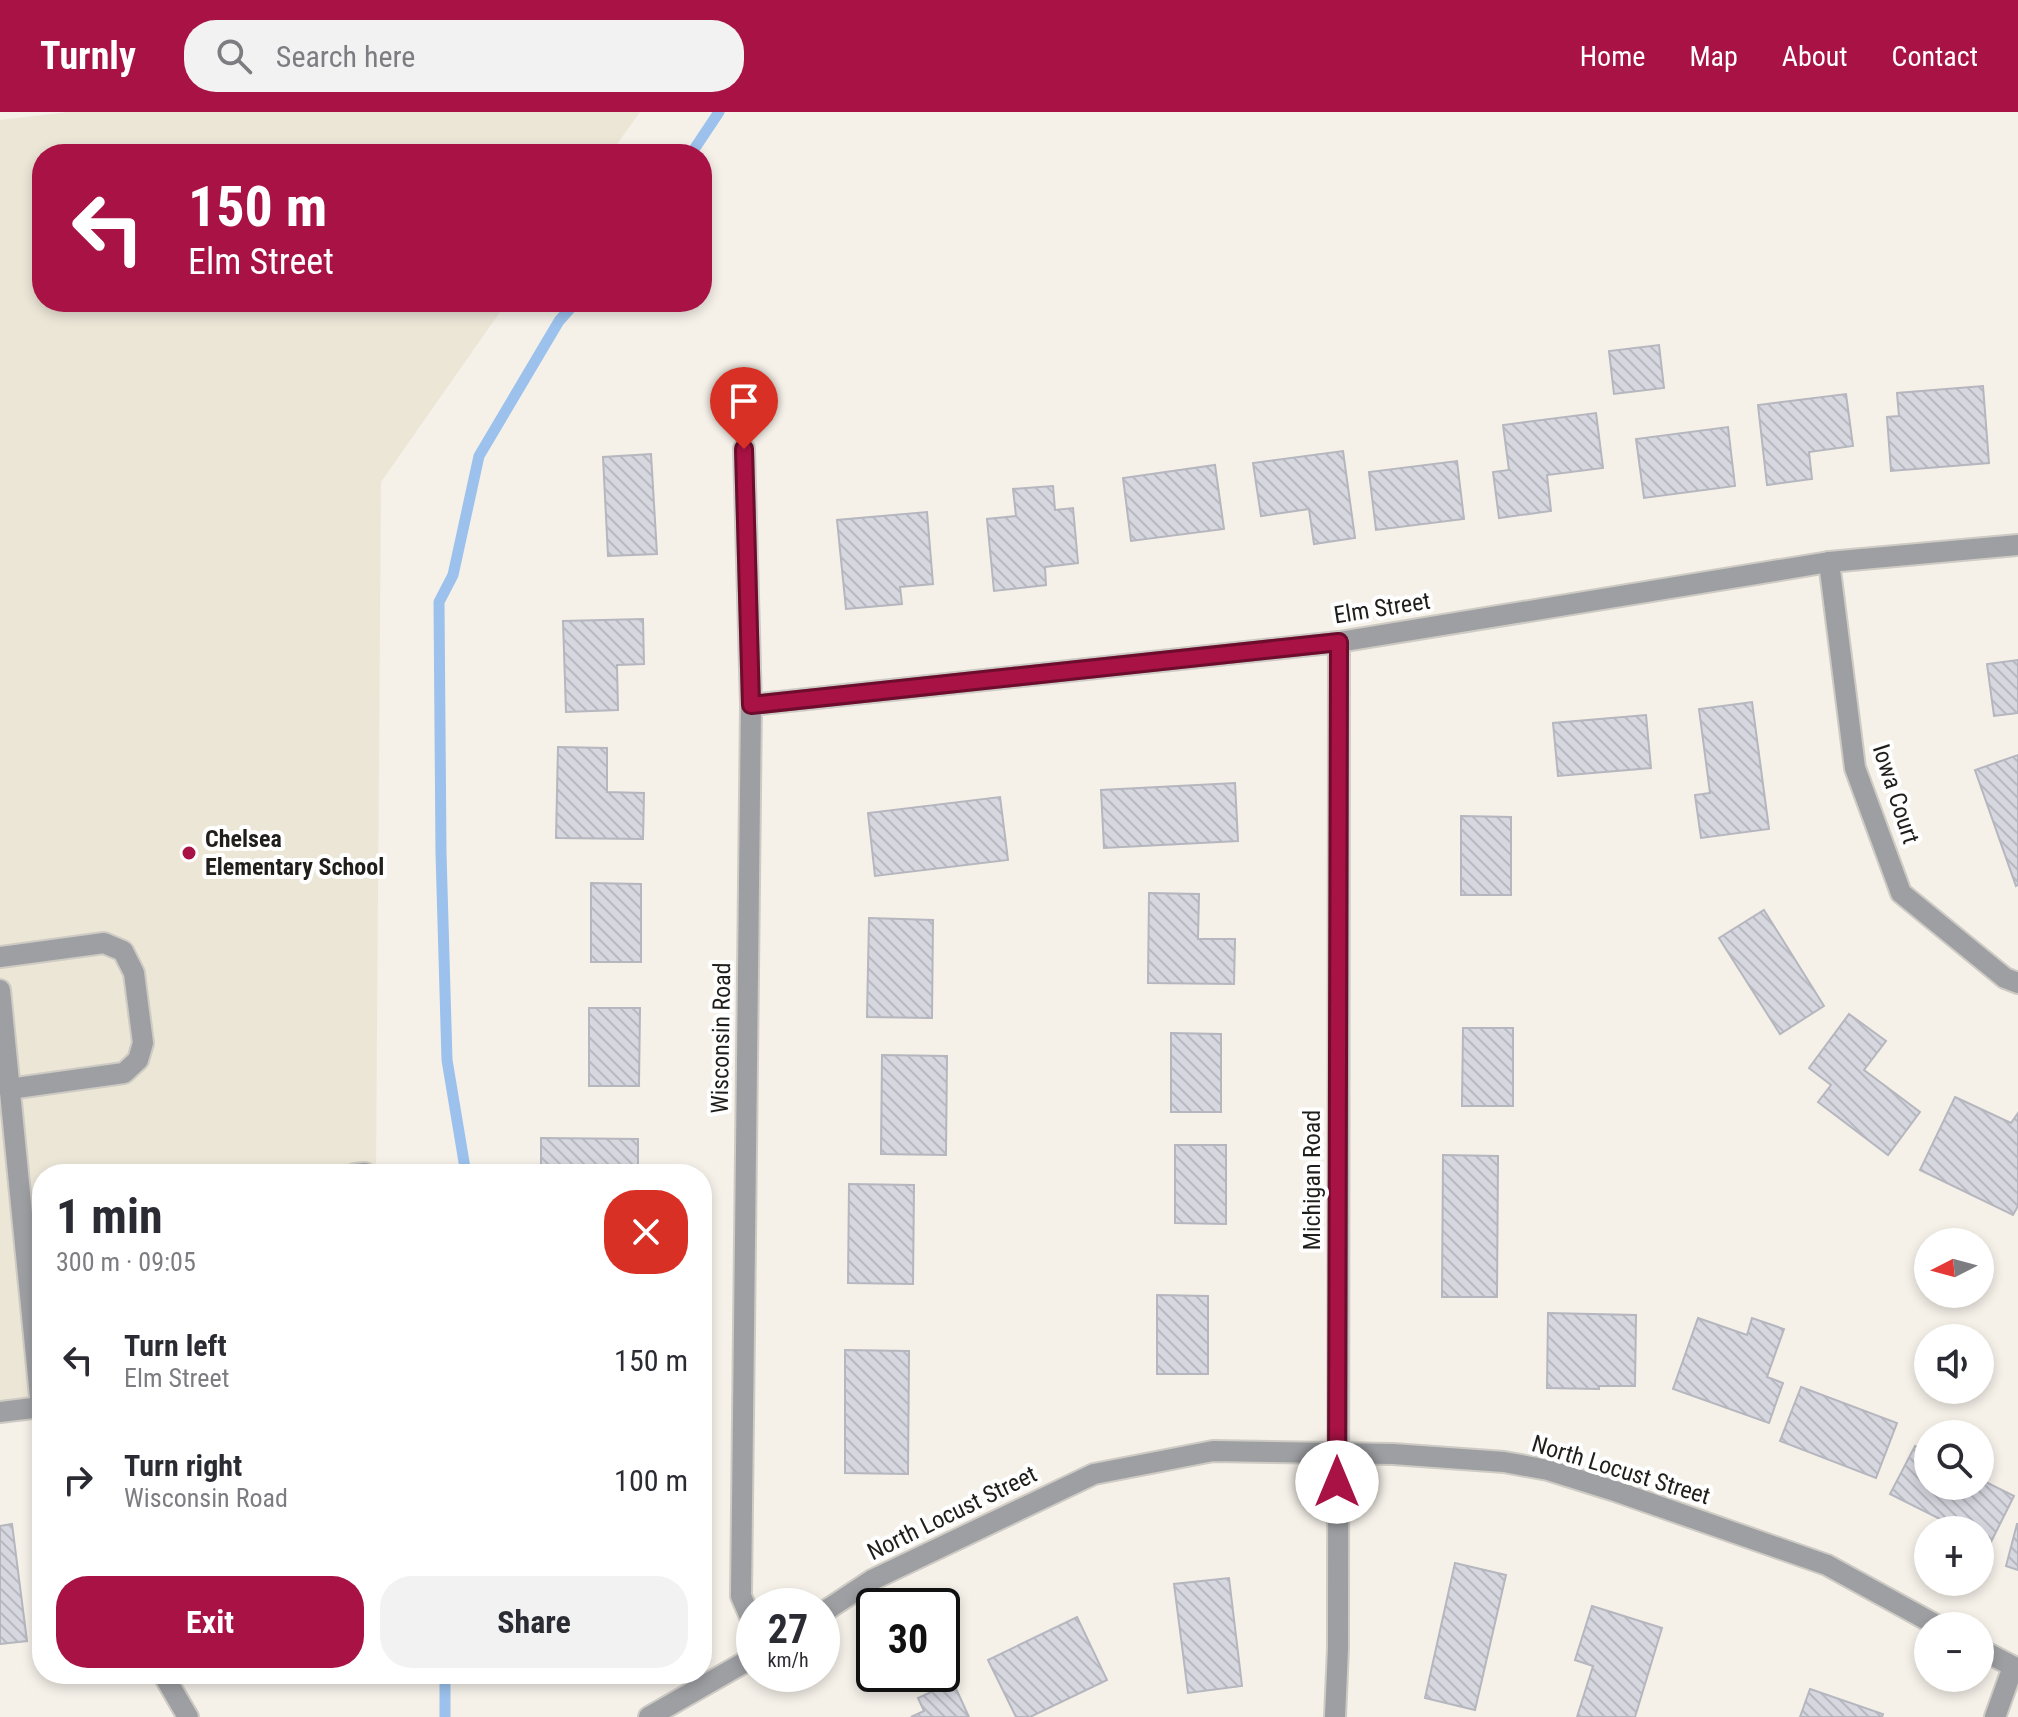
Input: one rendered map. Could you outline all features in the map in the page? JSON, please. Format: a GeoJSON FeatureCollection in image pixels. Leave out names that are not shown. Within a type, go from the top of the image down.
{"type":"FeatureCollection","features":[{"type":"Feature","properties":{"kind":"street","name":"Wisconsin Road"},"geometry":{"type":"LineString","coordinates":[[741,1588],[751,705],[744,449]]}},
{"type":"Feature","properties":{"kind":"street","name":"Elm Street"},"geometry":{"type":"LineString","coordinates":[[751,705],[1339,642],[1829,562],[2018,545]]}},
{"type":"Feature","properties":{"kind":"street","name":"Iowa Court"},"geometry":{"type":"LineString","coordinates":[[1829,562],[1855,768],[1901,893],[2005,978],[2018,983]]}},
{"type":"Feature","properties":{"kind":"street","name":"Michigan Road"},"geometry":{"type":"LineString","coordinates":[[1335,1717],[1338,1648],[1339,642]]}},
{"type":"Feature","properties":{"kind":"street"},"geometry":{"type":"LineString","coordinates":[[0,957],[104,943],[123,951],[134,973],[143,1043],[138,1060],[124,1073],[9,1089]]}},
{"type":"Feature","properties":{"kind":"street"},"geometry":{"type":"LineString","coordinates":[[0,990],[9,1089],[32,1216]]}},
{"type":"Feature","properties":{"kind":"street"},"geometry":{"type":"LineString","coordinates":[[0,1412],[32,1408]]}},
{"type":"Feature","properties":{"kind":"street","name":"North Locust Street"},"geometry":{"type":"LineString","coordinates":[[840,1601],[872,1580],[1094,1474],[1213,1451],[1393,1454],[1504,1462],[1548,1470],[1827,1565],[1914,1613]]}},
{"type":"Feature","properties":{"kind":"street"},"geometry":{"type":"LineString","coordinates":[[1994,1656],[2016,1668],[1995,1717]]}},
{"type":"Feature","properties":{"kind":"street"},"geometry":{"type":"LineString","coordinates":[[712,1681],[736,1667]]}},
{"type":"Feature","properties":{"kind":"street"},"geometry":{"type":"LineString","coordinates":[[169,1684],[188,1717]]}},
{"type":"Feature","properties":{"kind":"street"},"geometry":{"type":"LineString","coordinates":[[649,1717],[707,1684]]}},
{"type":"Feature","properties":{"kind":"shaded area","name":"Chelsea Elementary School"},"geometry":{"type":"Polygon","coordinates":[[[68,112],[640,112],[617,144],[32,144],[32,312],[500,312],[381,482],[376,1164],[32,1164],[32,1397],[0,1401],[0,120],[68,112]]]}},
{"type":"Feature","properties":{"kind":"building"},"geometry":{"type":"Polygon","coordinates":[[[1659,345],[1664,388],[1614,394],[1609,351],[1659,345]]]}},
{"type":"Feature","properties":{"kind":"building"},"geometry":{"type":"Polygon","coordinates":[[[1983,386],[1989,463],[1891,471],[1887,417],[1899,416],[1897,393],[1983,386]]]}},
{"type":"Feature","properties":{"kind":"building"},"geometry":{"type":"Polygon","coordinates":[[[1846,394],[1853,446],[1809,452],[1812,479],[1767,485],[1758,405],[1846,394]]]}},
{"type":"Feature","properties":{"kind":"building"},"geometry":{"type":"Polygon","coordinates":[[[1596,413],[1603,468],[1547,475],[1551,511],[1499,518],[1493,472],[1509,470],[1503,425],[1596,413]]]}},
{"type":"Feature","properties":{"kind":"building"},"geometry":{"type":"Polygon","coordinates":[[[1728,427],[1735,486],[1644,498],[1636,439],[1728,427]]]}},
{"type":"Feature","properties":{"kind":"building"},"geometry":{"type":"Polygon","coordinates":[[[1343,451],[1355,538],[1314,544],[1309,509],[1261,516],[1253,463],[1343,451]]]}},
{"type":"Feature","properties":{"kind":"building"},"geometry":{"type":"Polygon","coordinates":[[[651,454],[657,554],[608,556],[603,457],[651,454]]]}},
{"type":"Feature","properties":{"kind":"building"},"geometry":{"type":"Polygon","coordinates":[[[1457,461],[1464,519],[1376,530],[1369,472],[1457,461]]]}},
{"type":"Feature","properties":{"kind":"building"},"geometry":{"type":"Polygon","coordinates":[[[1215,465],[1224,529],[1131,541],[1123,478],[1215,465]]]}},
{"type":"Feature","properties":{"kind":"building"},"geometry":{"type":"Polygon","coordinates":[[[1053,486],[1055,510],[1073,508],[1078,563],[1045,567],[1046,585],[994,591],[987,519],[1016,516],[1013,489],[1053,486]]]}},
{"type":"Feature","properties":{"kind":"building"},"geometry":{"type":"Polygon","coordinates":[[[927,512],[933,584],[900,587],[902,604],[846,609],[837,520],[927,512]]]}},
{"type":"Feature","properties":{"kind":"building"},"geometry":{"type":"Polygon","coordinates":[[[643,619],[644,664],[617,665],[618,710],[566,712],[563,621],[643,619]]]}},
{"type":"Feature","properties":{"kind":"building"},"geometry":{"type":"Polygon","coordinates":[[[2018,660],[2018,713],[1994,716],[1987,664],[2018,660]]]}},
{"type":"Feature","properties":{"kind":"building"},"geometry":{"type":"Polygon","coordinates":[[[1752,702],[1769,829],[1701,838],[1695,795],[1710,793],[1699,709],[1752,702]]]}},
{"type":"Feature","properties":{"kind":"building"},"geometry":{"type":"Polygon","coordinates":[[[1646,715],[1651,768],[1558,776],[1553,723],[1646,715]]]}},
{"type":"Feature","properties":{"kind":"building"},"geometry":{"type":"Polygon","coordinates":[[[558,747],[607,748],[607,792],[644,793],[643,839],[556,838],[558,747]]]}},
{"type":"Feature","properties":{"kind":"building"},"geometry":{"type":"Polygon","coordinates":[[[2018,755],[2018,885],[2016,886],[1975,770],[2018,755]]]}},
{"type":"Feature","properties":{"kind":"building"},"geometry":{"type":"Polygon","coordinates":[[[1235,783],[1238,841],[1104,848],[1101,790],[1235,783]]]}},
{"type":"Feature","properties":{"kind":"building"},"geometry":{"type":"Polygon","coordinates":[[[1000,797],[1008,860],[875,876],[868,813],[1000,797]]]}},
{"type":"Feature","properties":{"kind":"building"},"geometry":{"type":"Polygon","coordinates":[[[1461,816],[1511,817],[1511,895],[1461,895],[1461,816]]]}},
{"type":"Feature","properties":{"kind":"building"},"geometry":{"type":"Polygon","coordinates":[[[591,883],[641,884],[641,962],[591,962],[591,883]]]}},
{"type":"Feature","properties":{"kind":"building"},"geometry":{"type":"Polygon","coordinates":[[[1149,893],[1199,894],[1198,939],[1235,939],[1234,984],[1148,983],[1149,893]]]}},
{"type":"Feature","properties":{"kind":"building"},"geometry":{"type":"Polygon","coordinates":[[[1764,910],[1824,1006],[1780,1034],[1719,938],[1764,910]]]}},
{"type":"Feature","properties":{"kind":"building"},"geometry":{"type":"Polygon","coordinates":[[[869,918],[933,920],[932,1018],[867,1017],[869,918]]]}},
{"type":"Feature","properties":{"kind":"building"},"geometry":{"type":"Polygon","coordinates":[[[589,1008],[640,1008],[639,1086],[589,1086],[589,1008]]]}},
{"type":"Feature","properties":{"kind":"building"},"geometry":{"type":"Polygon","coordinates":[[[1849,1014],[1886,1041],[1864,1070],[1920,1112],[1888,1155],[1818,1102],[1831,1085],[1809,1068],[1849,1014]]]}},
{"type":"Feature","properties":{"kind":"building"},"geometry":{"type":"Polygon","coordinates":[[[1463,1028],[1513,1028],[1513,1106],[1462,1106],[1463,1028]]]}},
{"type":"Feature","properties":{"kind":"building"},"geometry":{"type":"Polygon","coordinates":[[[1171,1033],[1221,1034],[1221,1112],[1171,1112],[1171,1033]]]}},
{"type":"Feature","properties":{"kind":"building"},"geometry":{"type":"Polygon","coordinates":[[[882,1055],[947,1056],[946,1155],[881,1154],[882,1055]]]}},
{"type":"Feature","properties":{"kind":"building"},"geometry":{"type":"Polygon","coordinates":[[[1955,1097],[2011,1123],[2018,1113],[2018,1206],[2013,1215],[1920,1170],[1955,1097]]]}},
{"type":"Feature","properties":{"kind":"building"},"geometry":{"type":"Polygon","coordinates":[[[541,1138],[638,1139],[638,1164],[541,1164],[541,1138]]]}},
{"type":"Feature","properties":{"kind":"building"},"geometry":{"type":"Polygon","coordinates":[[[1175,1145],[1226,1145],[1226,1224],[1175,1223],[1175,1145]]]}},
{"type":"Feature","properties":{"kind":"building"},"geometry":{"type":"Polygon","coordinates":[[[1443,1155],[1498,1156],[1497,1297],[1442,1297],[1443,1155]]]}},
{"type":"Feature","properties":{"kind":"building"},"geometry":{"type":"Polygon","coordinates":[[[849,1184],[914,1185],[913,1284],[848,1283],[849,1184]]]}},
{"type":"Feature","properties":{"kind":"building"},"geometry":{"type":"Polygon","coordinates":[[[1157,1295],[1208,1296],[1208,1374],[1157,1374],[1157,1295]]]}},
{"type":"Feature","properties":{"kind":"building"},"geometry":{"type":"Polygon","coordinates":[[[1548,1313],[1636,1315],[1635,1386],[1547,1388],[1548,1313]]]}},
{"type":"Feature","properties":{"kind":"building"},"geometry":{"type":"Polygon","coordinates":[[[1698,1318],[1747,1335],[1752,1318],[1784,1329],[1767,1377],[1783,1383],[1769,1423],[1673,1389],[1698,1318]]]}},
{"type":"Feature","properties":{"kind":"building"},"geometry":{"type":"Polygon","coordinates":[[[845,1350],[909,1351],[908,1474],[845,1473],[845,1350]]]}},
{"type":"Feature","properties":{"kind":"building"},"geometry":{"type":"Polygon","coordinates":[[[1801,1387],[1897,1423],[1876,1478],[1780,1441],[1801,1387]]]}},
{"type":"Feature","properties":{"kind":"building"},"geometry":{"type":"Polygon","coordinates":[[[1914,1448],[1914,1500],[1994,1500],[1994,1486],[2014,1496],[1994,1536],[1994,1516],[1934,1516],[1890,1494],[1914,1448]]]}},
{"type":"Feature","properties":{"kind":"building"},"geometry":{"type":"Polygon","coordinates":[[[12,1524],[27,1641],[0,1644],[0,1526],[12,1524]]]}},
{"type":"Feature","properties":{"kind":"building"},"geometry":{"type":"Polygon","coordinates":[[[2018,1524],[2018,1570],[2006,1566],[2018,1524]]]}},
{"type":"Feature","properties":{"kind":"building"},"geometry":{"type":"Polygon","coordinates":[[[1455,1563],[1506,1575],[1475,1710],[1425,1698],[1455,1563]]]}},
{"type":"Feature","properties":{"kind":"building"},"geometry":{"type":"Polygon","coordinates":[[[1229,1578],[1242,1686],[1188,1693],[1174,1584],[1229,1578]]]}},
{"type":"Feature","properties":{"kind":"building"},"geometry":{"type":"Polygon","coordinates":[[[1592,1606],[1662,1628],[1635,1717],[1577,1717],[1593,1666],[1575,1660],[1592,1606]]]}},
{"type":"Feature","properties":{"kind":"building"},"geometry":{"type":"Polygon","coordinates":[[[1077,1617],[1107,1680],[1030,1717],[1016,1717],[988,1660],[1077,1617]]]}},
{"type":"Feature","properties":{"kind":"building"},"geometry":{"type":"Polygon","coordinates":[[[1810,1689],[1883,1714],[1882,1717],[1800,1717],[1810,1689]]]}},
{"type":"Feature","properties":{"kind":"building"},"geometry":{"type":"Polygon","coordinates":[[[931,1692],[958,1692],[969,1717],[911,1717],[924,1711],[918,1698],[931,1692]]]}},
{"type":"Feature","properties":{"kind":"waterway"},"geometry":{"type":"LineString","coordinates":[[698,144],[719,112]]}},
{"type":"Feature","properties":{"kind":"waterway"},"geometry":{"type":"LineString","coordinates":[[464,1164],[447,1060],[439,602],[453,575],[479,456],[567,312]]}},
{"type":"Feature","properties":{"kind":"waterway"},"geometry":{"type":"LineString","coordinates":[[445,1684],[445,1717]]}},
{"type":"Feature","properties":{"kind":"place","name":"Chelsea Elementary School"},"geometry":{"type":"Point","coordinates":[189,853]}},
{"type":"Feature","properties":{"kind":"route"},"geometry":{"type":"LineString","coordinates":[[744,449],[751,705],[1339,642],[1337,1482]]}}]}
